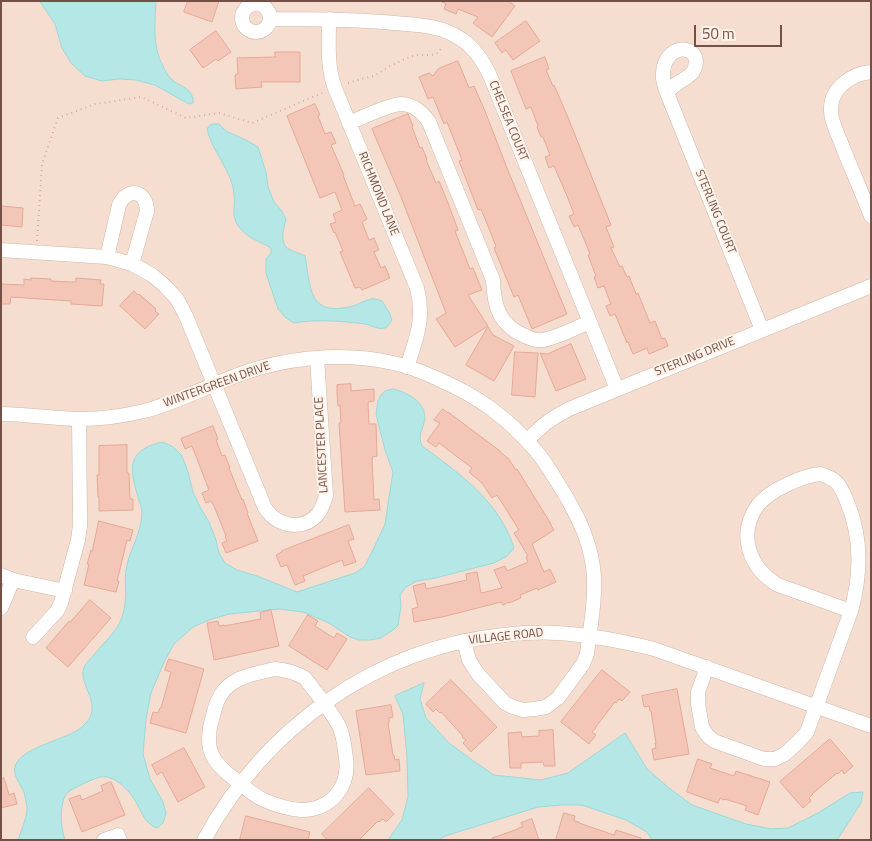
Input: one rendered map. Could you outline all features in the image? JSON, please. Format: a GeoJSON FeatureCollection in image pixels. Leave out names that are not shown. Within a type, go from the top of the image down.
{"type":"FeatureCollection","features":[{"type":"Feature","properties":{"kind":"street","name":"CHELSEA COURT"},"geometry":{"type":"LineString","coordinates":[[270,19],[358,20],[433,27],[460,38],[469,45],[487,68],[618,389]]}},
{"type":"Feature","properties":{"kind":"street","name":"RICHMOND LANE"},"geometry":{"type":"LineString","coordinates":[[329,19],[330,72],[417,288],[419,325],[407,367]]}},
{"type":"Feature","properties":{"kind":"street"},"geometry":{"type":"LineString","coordinates":[[871,72],[858,74],[842,84],[834,95],[830,111],[871,216]]}},
{"type":"Feature","properties":{"kind":"street","name":"STERLING COURT"},"geometry":{"type":"LineString","coordinates":[[667,93],[762,330]]}},
{"type":"Feature","properties":{"kind":"street"},"geometry":{"type":"LineString","coordinates":[[350,123],[390,106],[401,104],[410,106],[424,115],[429,122],[493,280],[494,299],[498,310],[512,330],[531,339],[542,340],[590,322]]}},
{"type":"Feature","properties":{"kind":"street"},"geometry":{"type":"LineString","coordinates":[[107,257],[121,200],[126,195],[140,194],[147,204],[147,211],[132,264]]}},
{"type":"Feature","properties":{"kind":"street","name":"LANCESTER PLACE"},"geometry":{"type":"LineString","coordinates":[[1,250],[107,257],[132,264],[152,275],[165,286],[177,299],[186,316],[265,508],[272,517],[290,525],[308,522],[317,515],[323,506],[326,496],[317,358]]}},
{"type":"Feature","properties":{"kind":"street","name":"STERLING DRIVE"},"geometry":{"type":"LineString","coordinates":[[527,441],[541,425],[569,409],[871,286]]}},
{"type":"Feature","properties":{"kind":"street","name":"WINTERGREEN DRIVE"},"geometry":{"type":"LineString","coordinates":[[1,414],[79,419],[100,418],[144,411],[241,374],[300,359],[346,358],[394,363],[419,370],[442,380],[482,402],[509,422],[541,457],[566,496],[584,530],[594,568],[589,635],[583,664],[558,698],[546,706],[534,710],[523,710],[505,703],[473,667],[464,641]]}},
{"type":"Feature","properties":{"kind":"street"},"geometry":{"type":"LineString","coordinates":[[33,637],[57,611],[61,603],[78,540],[80,526],[79,419]]}},
{"type":"Feature","properties":{"kind":"street"},"geometry":{"type":"LineString","coordinates":[[707,667],[698,692],[698,704],[702,727],[714,741],[764,759],[775,759],[786,754],[807,732],[817,706],[850,611],[855,596],[859,575],[857,533],[852,513],[841,487],[828,476],[820,474],[811,475],[775,491],[758,506],[749,526],[750,552],[760,571],[778,585],[850,611]]}},
{"type":"Feature","properties":{"kind":"street"},"geometry":{"type":"LineString","coordinates":[[1,608],[7,577],[64,591]]}},
{"type":"Feature","properties":{"kind":"street","name":"VILLAGE ROAD"},"geometry":{"type":"LineString","coordinates":[[204,840],[220,812],[240,784],[275,744],[323,703],[370,675],[399,661],[432,649],[486,637],[525,633],[556,633],[589,635],[621,640],[707,667],[871,726]]}},
{"type":"Feature","properties":{"kind":"street"},"geometry":{"type":"LineString","coordinates":[[275,669],[286,670],[297,673],[305,678],[323,703],[343,735],[347,765],[346,778],[341,790],[333,799],[323,805],[313,809],[294,809],[263,800],[221,768],[210,750],[210,728],[217,701],[235,680],[275,669]]}},
{"type":"Feature","properties":{"kind":"street"},"geometry":{"type":"LineString","coordinates":[[104,840],[118,835],[120,840]]}},
{"type":"Feature","properties":{"kind":"path"},"geometry":{"type":"LineString","coordinates":[[348,83],[374,76],[408,57],[438,53],[443,46]]}},
{"type":"Feature","properties":{"kind":"path"},"geometry":{"type":"LineString","coordinates":[[38,241],[42,164],[58,118],[94,104],[141,97],[186,118],[219,114],[252,122],[324,92]]}},
{"type":"Feature","properties":{"kind":"shaded area"},"geometry":{"type":"Polygon","coordinates":[[[1,1],[871,1],[871,840],[1,840],[1,1]]]}},
{"type":"Feature","properties":{"kind":"water"},"geometry":{"type":"Polygon","coordinates":[[[40,1],[156,1],[155,34],[157,50],[170,78],[189,91],[193,98],[193,103],[189,104],[155,85],[136,80],[102,81],[85,76],[71,63],[62,48],[55,24],[40,1]]]}},
{"type":"Feature","properties":{"kind":"water"},"geometry":{"type":"Polygon","coordinates":[[[213,124],[219,124],[226,131],[258,147],[266,172],[268,187],[274,202],[286,219],[283,233],[284,244],[290,250],[305,256],[314,298],[327,308],[338,309],[371,299],[382,301],[392,320],[387,327],[379,328],[365,324],[329,321],[294,323],[286,318],[278,309],[266,273],[266,259],[271,253],[271,248],[246,234],[236,223],[230,177],[213,145],[207,129],[213,124]]]}},
{"type":"Feature","properties":{"kind":"water"},"geometry":{"type":"Polygon","coordinates":[[[394,389],[406,393],[416,400],[424,410],[424,423],[420,437],[422,446],[477,490],[499,516],[514,548],[507,556],[494,563],[417,581],[406,587],[400,595],[401,606],[398,625],[381,638],[359,640],[350,637],[329,623],[303,612],[279,609],[229,614],[193,627],[174,644],[164,662],[151,693],[146,719],[143,754],[150,779],[163,802],[166,813],[163,823],[157,828],[153,826],[146,820],[134,799],[124,787],[115,780],[100,777],[73,789],[65,796],[61,816],[65,840],[18,840],[27,807],[24,792],[15,775],[16,764],[28,752],[75,732],[89,719],[92,704],[84,681],[84,667],[114,632],[121,620],[126,600],[126,570],[141,520],[142,510],[133,472],[133,463],[140,451],[162,442],[172,446],[182,456],[193,492],[209,522],[219,553],[225,563],[237,570],[297,592],[355,573],[364,567],[372,552],[385,524],[393,472],[376,414],[381,395],[385,391],[394,389]]]}},
{"type":"Feature","properties":{"kind":"water"},"geometry":{"type":"Polygon","coordinates":[[[424,683],[420,699],[426,718],[449,743],[494,775],[541,780],[568,773],[625,733],[647,769],[669,788],[692,805],[746,824],[771,829],[788,828],[818,813],[850,793],[863,792],[861,803],[837,840],[652,840],[647,832],[626,820],[582,805],[562,805],[538,807],[445,836],[439,840],[388,840],[402,820],[408,797],[403,714],[395,696],[424,683]]]}},
{"type":"Feature","properties":{"kind":"building"},"geometry":{"type":"Polygon","coordinates":[[[188,1],[219,1],[212,22],[184,12],[188,1]]]}},
{"type":"Feature","properties":{"kind":"building"},"geometry":{"type":"Polygon","coordinates":[[[440,1],[508,1],[515,6],[492,37],[473,23],[478,17],[458,9],[456,14],[444,9],[446,4],[440,1]]]}},
{"type":"Feature","properties":{"kind":"building"},"geometry":{"type":"Polygon","coordinates":[[[526,21],[540,41],[513,60],[506,50],[502,53],[495,43],[526,21]]]}},
{"type":"Feature","properties":{"kind":"building"},"geometry":{"type":"Polygon","coordinates":[[[216,31],[231,52],[203,68],[190,50],[216,31]]]}},
{"type":"Feature","properties":{"kind":"building"},"geometry":{"type":"Polygon","coordinates":[[[275,52],[300,52],[300,82],[261,82],[262,87],[236,89],[235,75],[238,74],[237,58],[275,57],[275,52]]]}},
{"type":"Feature","properties":{"kind":"building"},"geometry":{"type":"Polygon","coordinates":[[[545,57],[549,69],[546,70],[567,115],[611,225],[606,227],[614,247],[611,248],[620,267],[622,266],[627,277],[629,276],[636,294],[638,293],[650,323],[655,321],[662,339],[665,338],[668,346],[649,354],[647,348],[633,354],[615,314],[610,316],[606,306],[611,304],[604,286],[598,288],[586,244],[578,225],[574,227],[569,216],[574,214],[567,196],[554,166],[549,168],[545,157],[550,155],[543,137],[541,137],[537,127],[531,107],[526,109],[511,71],[545,57]]]}},
{"type":"Feature","properties":{"kind":"building"},"geometry":{"type":"Polygon","coordinates":[[[458,61],[469,88],[474,86],[485,111],[567,314],[532,329],[518,295],[514,297],[494,248],[496,247],[481,209],[478,210],[459,161],[462,160],[447,122],[444,124],[433,97],[428,99],[419,77],[429,73],[433,76],[438,69],[458,61]]]}},
{"type":"Feature","properties":{"kind":"building"},"geometry":{"type":"Polygon","coordinates":[[[315,104],[325,134],[331,132],[336,143],[331,145],[355,206],[360,204],[367,219],[362,222],[369,240],[374,238],[379,250],[374,252],[381,268],[385,266],[390,278],[362,290],[360,287],[355,288],[340,252],[343,251],[330,224],[336,222],[333,214],[342,210],[335,192],[320,198],[287,116],[315,104]]]}},
{"type":"Feature","properties":{"kind":"building"},"geometry":{"type":"Polygon","coordinates":[[[408,114],[420,148],[422,147],[436,183],[439,181],[448,203],[458,230],[455,231],[470,269],[473,268],[482,290],[468,295],[488,326],[455,347],[436,319],[446,313],[401,197],[372,129],[408,114]]]}},
{"type":"Feature","properties":{"kind":"building"},"geometry":{"type":"Polygon","coordinates":[[[1,206],[23,208],[22,227],[1,225],[1,206]]]}},
{"type":"Feature","properties":{"kind":"building"},"geometry":{"type":"Polygon","coordinates":[[[31,278],[71,282],[76,282],[76,278],[101,280],[100,284],[104,284],[102,306],[71,304],[71,301],[11,297],[10,304],[1,304],[1,284],[24,285],[24,279],[31,280],[31,278]]]}},
{"type":"Feature","properties":{"kind":"building"},"geometry":{"type":"Polygon","coordinates":[[[134,291],[156,309],[155,311],[159,314],[145,329],[120,306],[134,291]]]}},
{"type":"Feature","properties":{"kind":"building"},"geometry":{"type":"Polygon","coordinates":[[[488,327],[493,335],[514,346],[494,381],[466,365],[488,327]]]}},
{"type":"Feature","properties":{"kind":"building"},"geometry":{"type":"Polygon","coordinates":[[[571,344],[586,379],[556,391],[540,353],[547,354],[571,344]]]}},
{"type":"Feature","properties":{"kind":"building"},"geometry":{"type":"Polygon","coordinates":[[[515,352],[538,353],[535,397],[512,395],[515,352]]]}},
{"type":"Feature","properties":{"kind":"building"},"geometry":{"type":"Polygon","coordinates":[[[351,384],[351,391],[374,389],[374,401],[368,402],[369,424],[376,424],[377,456],[372,457],[374,500],[379,499],[380,510],[345,512],[339,423],[341,423],[340,405],[338,406],[337,385],[351,384]]]}},
{"type":"Feature","properties":{"kind":"building"},"geometry":{"type":"Polygon","coordinates":[[[443,409],[500,451],[517,469],[554,530],[532,544],[544,572],[550,569],[556,582],[520,595],[521,598],[503,605],[501,602],[414,622],[412,609],[418,607],[413,586],[425,583],[426,589],[467,580],[466,574],[477,572],[481,593],[502,588],[494,570],[505,566],[507,571],[528,562],[526,557],[528,556],[514,533],[519,530],[497,495],[492,498],[482,483],[469,472],[472,468],[439,443],[436,447],[427,441],[440,423],[434,420],[443,409]]]}},
{"type":"Feature","properties":{"kind":"building"},"geometry":{"type":"Polygon","coordinates":[[[213,426],[222,456],[225,455],[258,541],[226,553],[222,543],[227,541],[226,536],[214,506],[211,501],[206,503],[202,493],[209,490],[192,446],[185,449],[181,439],[213,426]]]}},
{"type":"Feature","properties":{"kind":"building"},"geometry":{"type":"Polygon","coordinates":[[[127,445],[127,473],[129,473],[130,499],[133,499],[133,510],[99,511],[97,475],[99,475],[99,446],[127,445]]]}},
{"type":"Feature","properties":{"kind":"building"},"geometry":{"type":"Polygon","coordinates":[[[99,521],[133,530],[130,541],[127,540],[116,592],[84,585],[89,564],[87,564],[99,521]]]}},
{"type":"Feature","properties":{"kind":"building"},"geometry":{"type":"Polygon","coordinates":[[[349,525],[354,539],[348,541],[356,562],[344,566],[342,560],[303,576],[305,581],[295,585],[287,565],[281,567],[276,555],[349,525]]]}},
{"type":"Feature","properties":{"kind":"building"},"geometry":{"type":"Polygon","coordinates":[[[90,600],[111,618],[68,667],[46,648],[90,600]]]}},
{"type":"Feature","properties":{"kind":"building"},"geometry":{"type":"Polygon","coordinates":[[[271,610],[279,646],[214,660],[207,623],[218,621],[219,626],[224,626],[261,619],[260,613],[271,610]]]}},
{"type":"Feature","properties":{"kind":"building"},"geometry":{"type":"Polygon","coordinates":[[[308,615],[318,621],[315,626],[334,638],[337,633],[347,639],[327,670],[289,646],[308,615]]]}},
{"type":"Feature","properties":{"kind":"building"},"geometry":{"type":"Polygon","coordinates":[[[169,659],[204,669],[186,733],[150,723],[153,712],[158,713],[161,708],[171,672],[165,670],[169,659]]]}},
{"type":"Feature","properties":{"kind":"building"},"geometry":{"type":"Polygon","coordinates":[[[602,670],[630,692],[622,701],[619,699],[615,702],[592,732],[596,735],[589,744],[561,722],[602,670]]]}},
{"type":"Feature","properties":{"kind":"building"},"geometry":{"type":"Polygon","coordinates":[[[451,680],[497,727],[471,752],[463,743],[466,740],[463,736],[441,712],[436,709],[433,712],[426,704],[451,680]]]}},
{"type":"Feature","properties":{"kind":"building"},"geometry":{"type":"Polygon","coordinates":[[[677,689],[689,754],[654,760],[652,749],[656,748],[656,743],[651,711],[649,706],[644,707],[642,696],[677,689]]]}},
{"type":"Feature","properties":{"kind":"building"},"geometry":{"type":"Polygon","coordinates":[[[391,705],[393,717],[389,718],[388,723],[393,755],[395,760],[399,759],[400,771],[366,775],[356,711],[391,705]]]}},
{"type":"Feature","properties":{"kind":"building"},"geometry":{"type":"Polygon","coordinates":[[[553,730],[555,766],[544,766],[543,762],[521,763],[521,768],[510,768],[508,733],[521,732],[522,737],[539,736],[539,731],[553,730]]]}},
{"type":"Feature","properties":{"kind":"building"},"geometry":{"type":"Polygon","coordinates":[[[830,739],[853,766],[844,774],[842,770],[837,773],[812,794],[809,798],[811,801],[803,808],[780,782],[830,739]]]}},
{"type":"Feature","properties":{"kind":"building"},"geometry":{"type":"Polygon","coordinates":[[[184,748],[205,787],[178,802],[162,772],[157,775],[152,765],[184,748]]]}},
{"type":"Feature","properties":{"kind":"building"},"geometry":{"type":"Polygon","coordinates":[[[698,759],[712,764],[710,768],[734,776],[736,771],[770,782],[758,815],[745,810],[747,806],[720,798],[718,803],[687,792],[698,759]]]}},
{"type":"Feature","properties":{"kind":"building"},"geometry":{"type":"Polygon","coordinates":[[[1,778],[4,778],[9,795],[14,793],[17,804],[1,808],[1,778]]]}},
{"type":"Feature","properties":{"kind":"building"},"geometry":{"type":"Polygon","coordinates":[[[111,782],[125,815],[82,832],[69,799],[80,795],[82,800],[103,791],[101,786],[111,782]]]}},
{"type":"Feature","properties":{"kind":"building"},"geometry":{"type":"Polygon","coordinates":[[[369,788],[394,814],[386,822],[383,819],[378,821],[359,840],[327,840],[322,834],[369,788]]]}},
{"type":"Feature","properties":{"kind":"building"},"geometry":{"type":"Polygon","coordinates":[[[564,813],[575,816],[574,821],[614,835],[616,830],[641,838],[640,840],[556,840],[564,813]]]}},
{"type":"Feature","properties":{"kind":"building"},"geometry":{"type":"Polygon","coordinates":[[[246,816],[310,832],[308,840],[240,840],[246,816]]]}},
{"type":"Feature","properties":{"kind":"building"},"geometry":{"type":"Polygon","coordinates":[[[532,819],[539,840],[493,840],[492,838],[523,827],[521,823],[532,819]]]}}]}
